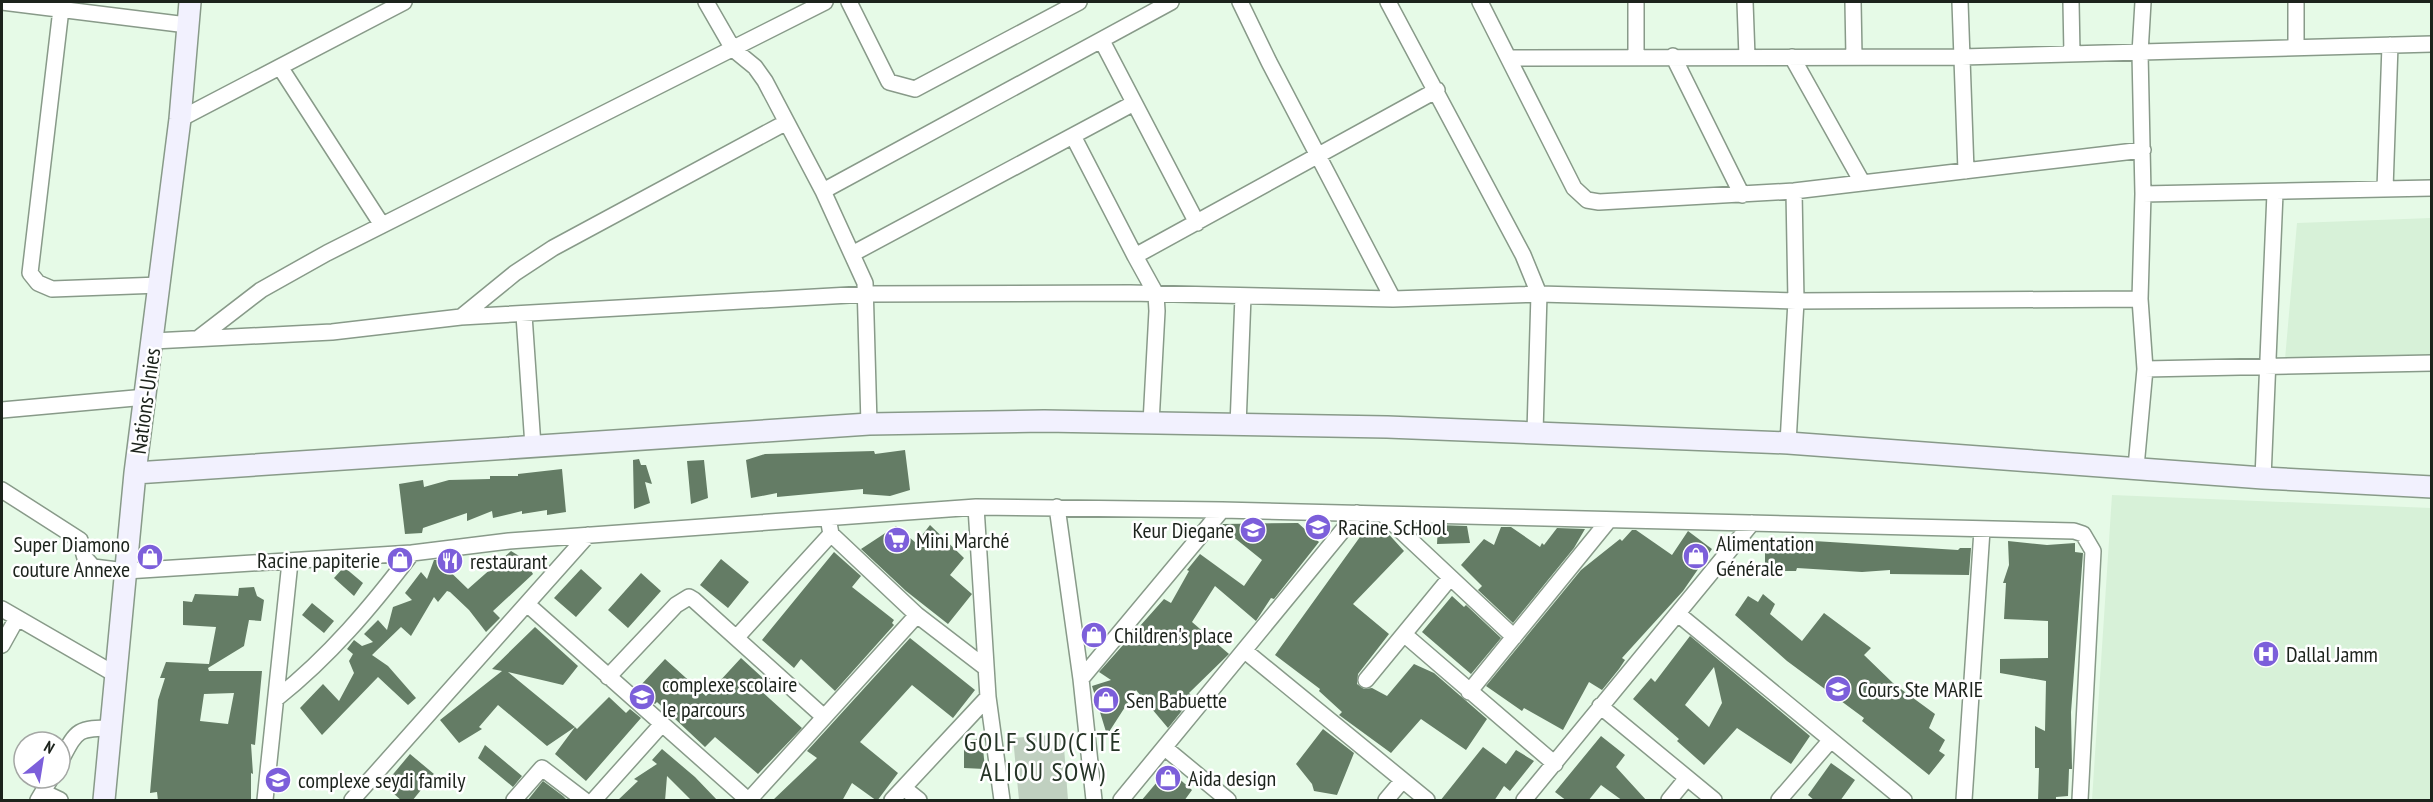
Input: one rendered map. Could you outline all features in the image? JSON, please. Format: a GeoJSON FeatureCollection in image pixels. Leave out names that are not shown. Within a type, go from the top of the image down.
{"type":"FeatureCollection","features":[{"type":"Feature","properties":{"kind":"main road","name":"Nations-Unies"},"geometry":{"type":"LineString","coordinates":[[104,801],[118,676],[135,474],[180,119],[190,2]]}},
{"type":"Feature","properties":{"kind":"main road"},"geometry":{"type":"LineString","coordinates":[[135,474],[869,424],[1034,421],[1535,432],[1788,443],[2263,478],[2432,487]]}},
{"type":"Feature","properties":{"kind":"street"},"geometry":{"type":"LineString","coordinates":[[2,2],[187,24]]}},
{"type":"Feature","properties":{"kind":"street"},"geometry":{"type":"LineString","coordinates":[[180,119],[404,2]]}},
{"type":"Feature","properties":{"kind":"street"},"geometry":{"type":"LineString","coordinates":[[706,2],[733,49],[755,67],[823,191],[852,254],[867,294],[869,424]]}},
{"type":"Feature","properties":{"kind":"street"},"geometry":{"type":"LineString","coordinates":[[200,337],[261,290],[382,225],[825,2]]}},
{"type":"Feature","properties":{"kind":"street"},"geometry":{"type":"LineString","coordinates":[[849,2],[888,82],[915,89],[1079,2]]}},
{"type":"Feature","properties":{"kind":"street"},"geometry":{"type":"LineString","coordinates":[[823,191],[1171,2]]}},
{"type":"Feature","properties":{"kind":"street"},"geometry":{"type":"LineString","coordinates":[[1240,2],[1393,298]]}},
{"type":"Feature","properties":{"kind":"street"},"geometry":{"type":"LineString","coordinates":[[1388,2],[1437,90],[1523,255],[1539,294],[1535,432]]}},
{"type":"Feature","properties":{"kind":"street"},"geometry":{"type":"LineString","coordinates":[[1480,2],[1580,196],[1599,202],[1794,191],[2143,150]]}},
{"type":"Feature","properties":{"kind":"street"},"geometry":{"type":"LineString","coordinates":[[1636,2],[1636,58]]}},
{"type":"Feature","properties":{"kind":"street"},"geometry":{"type":"LineString","coordinates":[[1745,2],[1747,57]]}},
{"type":"Feature","properties":{"kind":"street"},"geometry":{"type":"LineString","coordinates":[[1853,2],[1854,57]]}},
{"type":"Feature","properties":{"kind":"street"},"geometry":{"type":"LineString","coordinates":[[1960,2],[1966,171]]}},
{"type":"Feature","properties":{"kind":"street"},"geometry":{"type":"LineString","coordinates":[[2071,2],[2072,54]]}},
{"type":"Feature","properties":{"kind":"street"},"geometry":{"type":"LineString","coordinates":[[2136,467],[2145,369],[2140,299],[2144,195],[2140,53],[2143,2]]}},
{"type":"Feature","properties":{"kind":"street"},"geometry":{"type":"LineString","coordinates":[[2296,2],[2296,48]]}},
{"type":"Feature","properties":{"kind":"street"},"geometry":{"type":"LineString","coordinates":[[61,9],[30,273],[38,283],[52,289],[160,285]]}},
{"type":"Feature","properties":{"kind":"street"},"geometry":{"type":"LineString","coordinates":[[1102,41],[1197,223]]}},
{"type":"Feature","properties":{"kind":"street"},"geometry":{"type":"LineString","coordinates":[[1510,58],[1962,57],[2432,44]]}},
{"type":"Feature","properties":{"kind":"street"},"geometry":{"type":"LineString","coordinates":[[2385,189],[2390,45]]}},
{"type":"Feature","properties":{"kind":"street"},"geometry":{"type":"LineString","coordinates":[[1673,56],[1742,195]]}},
{"type":"Feature","properties":{"kind":"street"},"geometry":{"type":"LineString","coordinates":[[1792,57],[1862,182]]}},
{"type":"Feature","properties":{"kind":"street"},"geometry":{"type":"LineString","coordinates":[[280,67],[382,225]]}},
{"type":"Feature","properties":{"kind":"street"},"geometry":{"type":"LineString","coordinates":[[1135,255],[1437,90]]}},
{"type":"Feature","properties":{"kind":"street"},"geometry":{"type":"LineString","coordinates":[[852,254],[1134,103]]}},
{"type":"Feature","properties":{"kind":"street"},"geometry":{"type":"LineString","coordinates":[[461,317],[514,273],[553,248],[785,123]]}},
{"type":"Feature","properties":{"kind":"street"},"geometry":{"type":"LineString","coordinates":[[1073,136],[1156,294],[1151,423]]}},
{"type":"Feature","properties":{"kind":"street"},"geometry":{"type":"LineString","coordinates":[[2144,195],[2432,188]]}},
{"type":"Feature","properties":{"kind":"street"},"geometry":{"type":"LineString","coordinates":[[1788,443],[1796,301],[1794,191]]}},
{"type":"Feature","properties":{"kind":"street"},"geometry":{"type":"LineString","coordinates":[[2263,478],[2275,193]]}},
{"type":"Feature","properties":{"kind":"street"},"geometry":{"type":"LineString","coordinates":[[153,341],[332,332],[461,317],[867,294],[1156,294],[1393,298],[1539,294],[1796,301],[2140,299]]}},
{"type":"Feature","properties":{"kind":"street"},"geometry":{"type":"LineString","coordinates":[[1238,426],[1243,297]]}},
{"type":"Feature","properties":{"kind":"street"},"geometry":{"type":"LineString","coordinates":[[524,315],[533,446]]}},
{"type":"Feature","properties":{"kind":"street"},"geometry":{"type":"LineString","coordinates":[[2145,369],[2432,363]]}},
{"type":"Feature","properties":{"kind":"street"},"geometry":{"type":"LineString","coordinates":[[2,410],[146,398]]}},
{"type":"Feature","properties":{"kind":"street"},"geometry":{"type":"LineString","coordinates":[[3,496],[80,540],[85,558],[93,567],[126,572],[412,553],[509,541],[975,507],[1222,510],[1357,513],[1385,516],[2074,531],[2083,534],[2093,551],[2080,801]]}},
{"type":"Feature","properties":{"kind":"street"},"geometry":{"type":"LineString","coordinates":[[975,507],[988,697],[1002,801]]}},
{"type":"Feature","properties":{"kind":"street"},"geometry":{"type":"LineString","coordinates":[[1057,507],[1081,679],[1094,801]]}},
{"type":"Feature","properties":{"kind":"street"},"geometry":{"type":"LineString","coordinates":[[1081,679],[1222,510]]}},
{"type":"Feature","properties":{"kind":"street"},"geometry":{"type":"LineString","coordinates":[[1121,801],[1357,513]]}},
{"type":"Feature","properties":{"kind":"street"},"geometry":{"type":"LineString","coordinates":[[1385,516],[1514,637]]}},
{"type":"Feature","properties":{"kind":"street"},"geometry":{"type":"LineString","coordinates":[[828,518],[831,534],[917,615],[986,668]]}},
{"type":"Feature","properties":{"kind":"street"},"geometry":{"type":"LineString","coordinates":[[1469,692],[1609,520]]}},
{"type":"Feature","properties":{"kind":"street"},"geometry":{"type":"LineString","coordinates":[[1524,801],[1752,523]]}},
{"type":"Feature","properties":{"kind":"street"},"geometry":{"type":"LineString","coordinates":[[1964,801],[1982,530]]}},
{"type":"Feature","properties":{"kind":"street"},"geometry":{"type":"LineString","coordinates":[[737,638],[831,534]]}},
{"type":"Feature","properties":{"kind":"street"},"geometry":{"type":"LineString","coordinates":[[352,801],[588,535]]}},
{"type":"Feature","properties":{"kind":"street"},"geometry":{"type":"LineString","coordinates":[[277,698],[311,671],[387,586],[412,553]]}},
{"type":"Feature","properties":{"kind":"street"},"geometry":{"type":"LineString","coordinates":[[265,801],[290,562]]}},
{"type":"Feature","properties":{"kind":"street"},"geometry":{"type":"LineString","coordinates":[[1366,680],[1450,578]]}},
{"type":"Feature","properties":{"kind":"street"},"geometry":{"type":"LineString","coordinates":[[609,677],[684,598],[694,600],[824,717]]}},
{"type":"Feature","properties":{"kind":"street"},"geometry":{"type":"LineString","coordinates":[[527,604],[749,801],[917,615]]}},
{"type":"Feature","properties":{"kind":"street"},"geometry":{"type":"LineString","coordinates":[[2,609],[118,676]]}},
{"type":"Feature","properties":{"kind":"street"},"geometry":{"type":"LineString","coordinates":[[1678,614],[1904,801]]}},
{"type":"Feature","properties":{"kind":"street"},"geometry":{"type":"LineString","coordinates":[[2,645],[17,618]]}},
{"type":"Feature","properties":{"kind":"street"},"geometry":{"type":"LineString","coordinates":[[1405,635],[1555,764]]}},
{"type":"Feature","properties":{"kind":"street"},"geometry":{"type":"LineString","coordinates":[[1245,651],[1426,801]]}},
{"type":"Feature","properties":{"kind":"street"},"geometry":{"type":"LineString","coordinates":[[892,801],[988,697]]}},
{"type":"Feature","properties":{"kind":"street"},"geometry":{"type":"LineString","coordinates":[[1600,706],[1714,801]]}},
{"type":"Feature","properties":{"kind":"street"},"geometry":{"type":"LineString","coordinates":[[594,801],[662,724]]}},
{"type":"Feature","properties":{"kind":"street"},"geometry":{"type":"LineString","coordinates":[[72,740],[80,731],[87,728],[113,728]]}},
{"type":"Feature","properties":{"kind":"street"},"geometry":{"type":"LineString","coordinates":[[1779,801],[1830,741]]}},
{"type":"Feature","properties":{"kind":"street"},"geometry":{"type":"LineString","coordinates":[[1165,748],[1228,801]]}},
{"type":"Feature","properties":{"kind":"street"},"geometry":{"type":"LineString","coordinates":[[514,801],[542,768],[584,801]]}},
{"type":"Feature","properties":{"kind":"street"},"geometry":{"type":"LineString","coordinates":[[1669,801],[1687,778]]}},
{"type":"Feature","properties":{"kind":"street"},"geometry":{"type":"LineString","coordinates":[[1386,801],[1402,781]]}},
{"type":"Feature","properties":{"kind":"street"},"geometry":{"type":"LineString","coordinates":[[904,788],[920,801]]}},
{"type":"Feature","properties":{"kind":"street"},"geometry":{"type":"LineString","coordinates":[[41,796],[60,801]]}},
{"type":"Feature","properties":{"kind":"shaded area"},"geometry":{"type":"Polygon","coordinates":[[[2431,218],[2431,356],[2285,359],[2297,223],[2431,218]]]}},
{"type":"Feature","properties":{"kind":"shaded area","name":"Dallal Jamm"},"geometry":{"type":"Polygon","coordinates":[[[2112,495],[2431,508],[2431,800],[2092,800],[2112,495]]]}},
{"type":"Feature","properties":{"kind":"shaded area"},"geometry":{"type":"Polygon","coordinates":[[[1063,734],[1068,800],[1019,800],[1013,738],[1063,734]]]}},
{"type":"Feature","properties":{"kind":"building"},"geometry":{"type":"Polygon","coordinates":[[[905,450],[910,490],[890,496],[863,494],[863,489],[777,497],[777,493],[751,498],[746,460],[765,454],[874,451],[875,454],[905,450]]]}},
{"type":"Feature","properties":{"kind":"building"},"geometry":{"type":"Polygon","coordinates":[[[639,459],[641,465],[646,465],[652,484],[645,482],[650,503],[634,509],[633,460],[639,459]]]}},
{"type":"Feature","properties":{"kind":"building"},"geometry":{"type":"Polygon","coordinates":[[[704,460],[708,498],[691,504],[687,461],[704,460]]]}},
{"type":"Feature","properties":{"kind":"building"},"geometry":{"type":"Polygon","coordinates":[[[562,469],[566,512],[547,515],[547,510],[522,514],[522,511],[493,518],[492,511],[467,521],[467,513],[423,528],[422,533],[405,534],[399,484],[423,480],[424,487],[449,480],[490,479],[490,476],[518,476],[518,474],[562,469]]]}},
{"type":"Feature","properties":{"kind":"building"},"geometry":{"type":"Polygon","coordinates":[[[1298,523],[1319,542],[1274,599],[1271,598],[1256,621],[1215,586],[1192,622],[1229,654],[1189,693],[1193,697],[1168,728],[1136,690],[1107,735],[1092,686],[1111,680],[1099,672],[1164,599],[1171,603],[1189,571],[1187,570],[1200,554],[1244,586],[1262,560],[1221,527],[1223,524],[1298,523]]]}},
{"type":"Feature","properties":{"kind":"building"},"geometry":{"type":"Polygon","coordinates":[[[1370,523],[1384,529],[1404,551],[1353,604],[1389,634],[1358,674],[1357,684],[1364,689],[1372,688],[1387,696],[1414,664],[1434,673],[1487,719],[1466,750],[1421,719],[1391,753],[1339,715],[1342,712],[1319,691],[1320,689],[1275,655],[1370,523]]]}},
{"type":"Feature","properties":{"kind":"building"},"geometry":{"type":"Polygon","coordinates":[[[930,525],[964,558],[950,575],[972,594],[948,624],[906,591],[861,549],[896,526],[916,543],[930,525]]]}},
{"type":"Feature","properties":{"kind":"building"},"geometry":{"type":"Polygon","coordinates":[[[1438,525],[1467,526],[1470,543],[1437,544],[1438,525]]]}},
{"type":"Feature","properties":{"kind":"building"},"geometry":{"type":"Polygon","coordinates":[[[1501,527],[1511,527],[1540,547],[1557,528],[1585,529],[1574,548],[1513,623],[1478,590],[1482,586],[1461,565],[1484,539],[1494,545],[1501,527]]]}},
{"type":"Feature","properties":{"kind":"building"},"geometry":{"type":"Polygon","coordinates":[[[1632,530],[1636,530],[1672,555],[1688,531],[1712,549],[1683,591],[1622,658],[1625,660],[1602,690],[1589,682],[1563,730],[1524,708],[1522,711],[1486,686],[1581,570],[1620,539],[1622,541],[1632,530]]]}},
{"type":"Feature","properties":{"kind":"building"},"geometry":{"type":"Polygon","coordinates":[[[1814,541],[1958,550],[1971,548],[1969,575],[1890,574],[1890,570],[1862,572],[1797,568],[1796,571],[1776,571],[1778,568],[1765,563],[1765,542],[1814,545],[1814,541]]]}},
{"type":"Feature","properties":{"kind":"building"},"geometry":{"type":"Polygon","coordinates":[[[2008,541],[2047,545],[2075,543],[2075,552],[2083,553],[2071,712],[2072,769],[2069,769],[2068,796],[2056,797],[2056,801],[2038,801],[2039,768],[2035,768],[2035,726],[2045,731],[2046,681],[2000,673],[2000,659],[2048,658],[2048,621],[2004,619],[2006,583],[2003,583],[2009,565],[2008,541]]]}},
{"type":"Feature","properties":{"kind":"building"},"geometry":{"type":"Polygon","coordinates":[[[511,551],[524,559],[533,574],[493,611],[500,618],[486,632],[469,610],[450,592],[447,591],[438,602],[434,597],[411,636],[401,627],[372,655],[388,666],[416,698],[408,705],[378,677],[322,735],[300,708],[323,684],[339,701],[354,673],[349,661],[353,654],[347,649],[354,640],[362,646],[373,642],[364,634],[378,620],[387,630],[393,607],[412,600],[405,593],[421,572],[427,579],[434,560],[438,560],[468,589],[511,551]]]}},
{"type":"Feature","properties":{"kind":"building"},"geometry":{"type":"Polygon","coordinates":[[[834,552],[861,576],[852,587],[894,620],[892,623],[894,625],[835,691],[801,659],[794,668],[762,640],[834,552]]]}},
{"type":"Feature","properties":{"kind":"building"},"geometry":{"type":"Polygon","coordinates":[[[721,559],[749,582],[728,608],[700,585],[721,559]]]}},
{"type":"Feature","properties":{"kind":"building"},"geometry":{"type":"Polygon","coordinates":[[[344,567],[363,583],[354,596],[334,578],[344,567]]]}},
{"type":"Feature","properties":{"kind":"building"},"geometry":{"type":"Polygon","coordinates":[[[581,569],[602,588],[576,617],[554,598],[581,569]]]}},
{"type":"Feature","properties":{"kind":"building"},"geometry":{"type":"Polygon","coordinates":[[[641,573],[661,591],[628,628],[608,610],[641,573]]]}},
{"type":"Feature","properties":{"kind":"building"},"geometry":{"type":"Polygon","coordinates":[[[254,587],[257,596],[264,600],[261,621],[249,620],[244,646],[208,668],[209,671],[262,671],[255,745],[251,744],[253,774],[251,773],[251,801],[158,801],[157,792],[150,793],[158,700],[165,678],[160,678],[166,662],[209,664],[216,627],[183,625],[183,601],[192,602],[195,594],[238,596],[239,588],[254,587]],[[234,693],[204,694],[200,721],[228,724],[234,693]]]}},
{"type":"Feature","properties":{"kind":"building"},"geometry":{"type":"Polygon","coordinates":[[[1763,594],[1775,604],[1770,614],[1802,641],[1824,613],[1871,648],[1864,655],[1894,684],[1935,714],[1929,728],[1945,740],[1939,751],[1945,755],[1929,775],[1862,721],[1864,718],[1787,661],[1735,615],[1748,596],[1758,602],[1763,594]]]}},
{"type":"Feature","properties":{"kind":"building"},"geometry":{"type":"Polygon","coordinates":[[[1452,596],[1464,607],[1466,605],[1501,638],[1471,674],[1422,632],[1452,596]]]}},
{"type":"Feature","properties":{"kind":"building"},"geometry":{"type":"Polygon","coordinates":[[[312,603],[334,621],[324,633],[302,615],[312,603]]]}},
{"type":"Feature","properties":{"kind":"building"},"geometry":{"type":"Polygon","coordinates":[[[535,627],[578,666],[563,685],[508,672],[575,727],[547,746],[498,705],[479,727],[482,729],[459,743],[440,720],[502,671],[492,669],[535,627]]]}},
{"type":"Feature","properties":{"kind":"building"},"geometry":{"type":"Polygon","coordinates":[[[1690,636],[1810,736],[1791,764],[1737,728],[1704,765],[1677,741],[1679,739],[1633,699],[1651,678],[1655,682],[1690,636]],[[1714,667],[1685,705],[1709,727],[1722,703],[1714,667]]]}},
{"type":"Feature","properties":{"kind":"building"},"geometry":{"type":"Polygon","coordinates":[[[910,638],[975,690],[953,718],[912,685],[860,742],[898,773],[877,801],[852,783],[842,801],[772,801],[817,758],[807,751],[910,638]]]}},
{"type":"Feature","properties":{"kind":"building"},"geometry":{"type":"Polygon","coordinates":[[[741,658],[765,680],[758,688],[802,728],[758,774],[715,737],[705,747],[657,702],[655,704],[644,695],[647,692],[640,686],[665,659],[706,696],[741,658]]]}},
{"type":"Feature","properties":{"kind":"building"},"geometry":{"type":"Polygon","coordinates":[[[609,697],[626,713],[630,709],[641,718],[586,781],[555,754],[575,727],[577,729],[609,697]]]}},
{"type":"Feature","properties":{"kind":"building"},"geometry":{"type":"Polygon","coordinates":[[[1323,729],[1354,753],[1337,795],[1314,791],[1312,784],[1296,764],[1323,729]]]}},
{"type":"Feature","properties":{"kind":"building"},"geometry":{"type":"Polygon","coordinates":[[[1601,736],[1625,755],[1616,767],[1647,801],[1623,801],[1601,785],[1588,801],[1567,801],[1555,792],[1601,736]]]}},
{"type":"Feature","properties":{"kind":"building"},"geometry":{"type":"Polygon","coordinates":[[[982,738],[985,769],[964,768],[964,741],[982,738]]]}},
{"type":"Feature","properties":{"kind":"building"},"geometry":{"type":"Polygon","coordinates":[[[485,745],[522,776],[513,787],[478,758],[485,745]]]}},
{"type":"Feature","properties":{"kind":"building"},"geometry":{"type":"Polygon","coordinates":[[[1483,747],[1506,764],[1516,750],[1534,761],[1510,791],[1504,786],[1494,801],[1440,801],[1483,747]]]}},
{"type":"Feature","properties":{"kind":"building"},"geometry":{"type":"Polygon","coordinates":[[[662,749],[695,777],[718,801],[692,801],[667,776],[665,801],[617,801],[638,781],[634,779],[657,764],[652,760],[662,749]]]}},
{"type":"Feature","properties":{"kind":"building"},"geometry":{"type":"Polygon","coordinates":[[[410,754],[434,774],[412,801],[402,801],[384,785],[410,754]]]}},
{"type":"Feature","properties":{"kind":"building"},"geometry":{"type":"Polygon","coordinates":[[[1831,763],[1855,780],[1840,801],[1815,801],[1808,795],[1831,763]]]}},
{"type":"Feature","properties":{"kind":"building"},"geometry":{"type":"Polygon","coordinates":[[[1168,769],[1192,790],[1184,801],[1141,801],[1168,769]]]}},
{"type":"Feature","properties":{"kind":"building"},"geometry":{"type":"Polygon","coordinates":[[[543,781],[563,796],[568,801],[527,801],[543,781]]]}},
{"type":"Feature","properties":{"kind":"place","name":"Racine ScHool"},"geometry":{"type":"Point","coordinates":[1318,527]}},
{"type":"Feature","properties":{"kind":"place","name":"Keur Diegane"},"geometry":{"type":"Point","coordinates":[1253,530]}},
{"type":"Feature","properties":{"kind":"place","name":"Mini Marché"},"geometry":{"type":"Point","coordinates":[897,540]}},
{"type":"Feature","properties":{"kind":"place","name":"Alimentation Générale"},"geometry":{"type":"Point","coordinates":[1696,556]}},
{"type":"Feature","properties":{"kind":"place","name":"Super Diamono couture Annexe"},"geometry":{"type":"Point","coordinates":[150,557]}},
{"type":"Feature","properties":{"kind":"place","name":"Racine papiterie"},"geometry":{"type":"Point","coordinates":[400,560]}},
{"type":"Feature","properties":{"kind":"place","name":"restaurant"},"geometry":{"type":"Point","coordinates":[450,561]}},
{"type":"Feature","properties":{"kind":"place","name":"Children's place"},"geometry":{"type":"Point","coordinates":[1094,635]}},
{"type":"Feature","properties":{"kind":"place","name":"Dallal Jamm"},"geometry":{"type":"Point","coordinates":[2266,654]}},
{"type":"Feature","properties":{"kind":"place","name":"Cours Ste MARIE"},"geometry":{"type":"Point","coordinates":[1838,689]}},
{"type":"Feature","properties":{"kind":"place","name":"complexe scolaire le parcours"},"geometry":{"type":"Point","coordinates":[642,697]}},
{"type":"Feature","properties":{"kind":"place","name":"Sen Babuette"},"geometry":{"type":"Point","coordinates":[1106,700]}},
{"type":"Feature","properties":{"kind":"place","name":"Aida design"},"geometry":{"type":"Point","coordinates":[1168,778]}},
{"type":"Feature","properties":{"kind":"place","name":"complexe seydi family"},"geometry":{"type":"Point","coordinates":[278,780]}},
{"type":"Feature","properties":{"kind":"district","name":"GOLF SUD(CITÉ ALIOU SOW)"},"geometry":{"type":"Point","coordinates":[1043,756]}}]}
